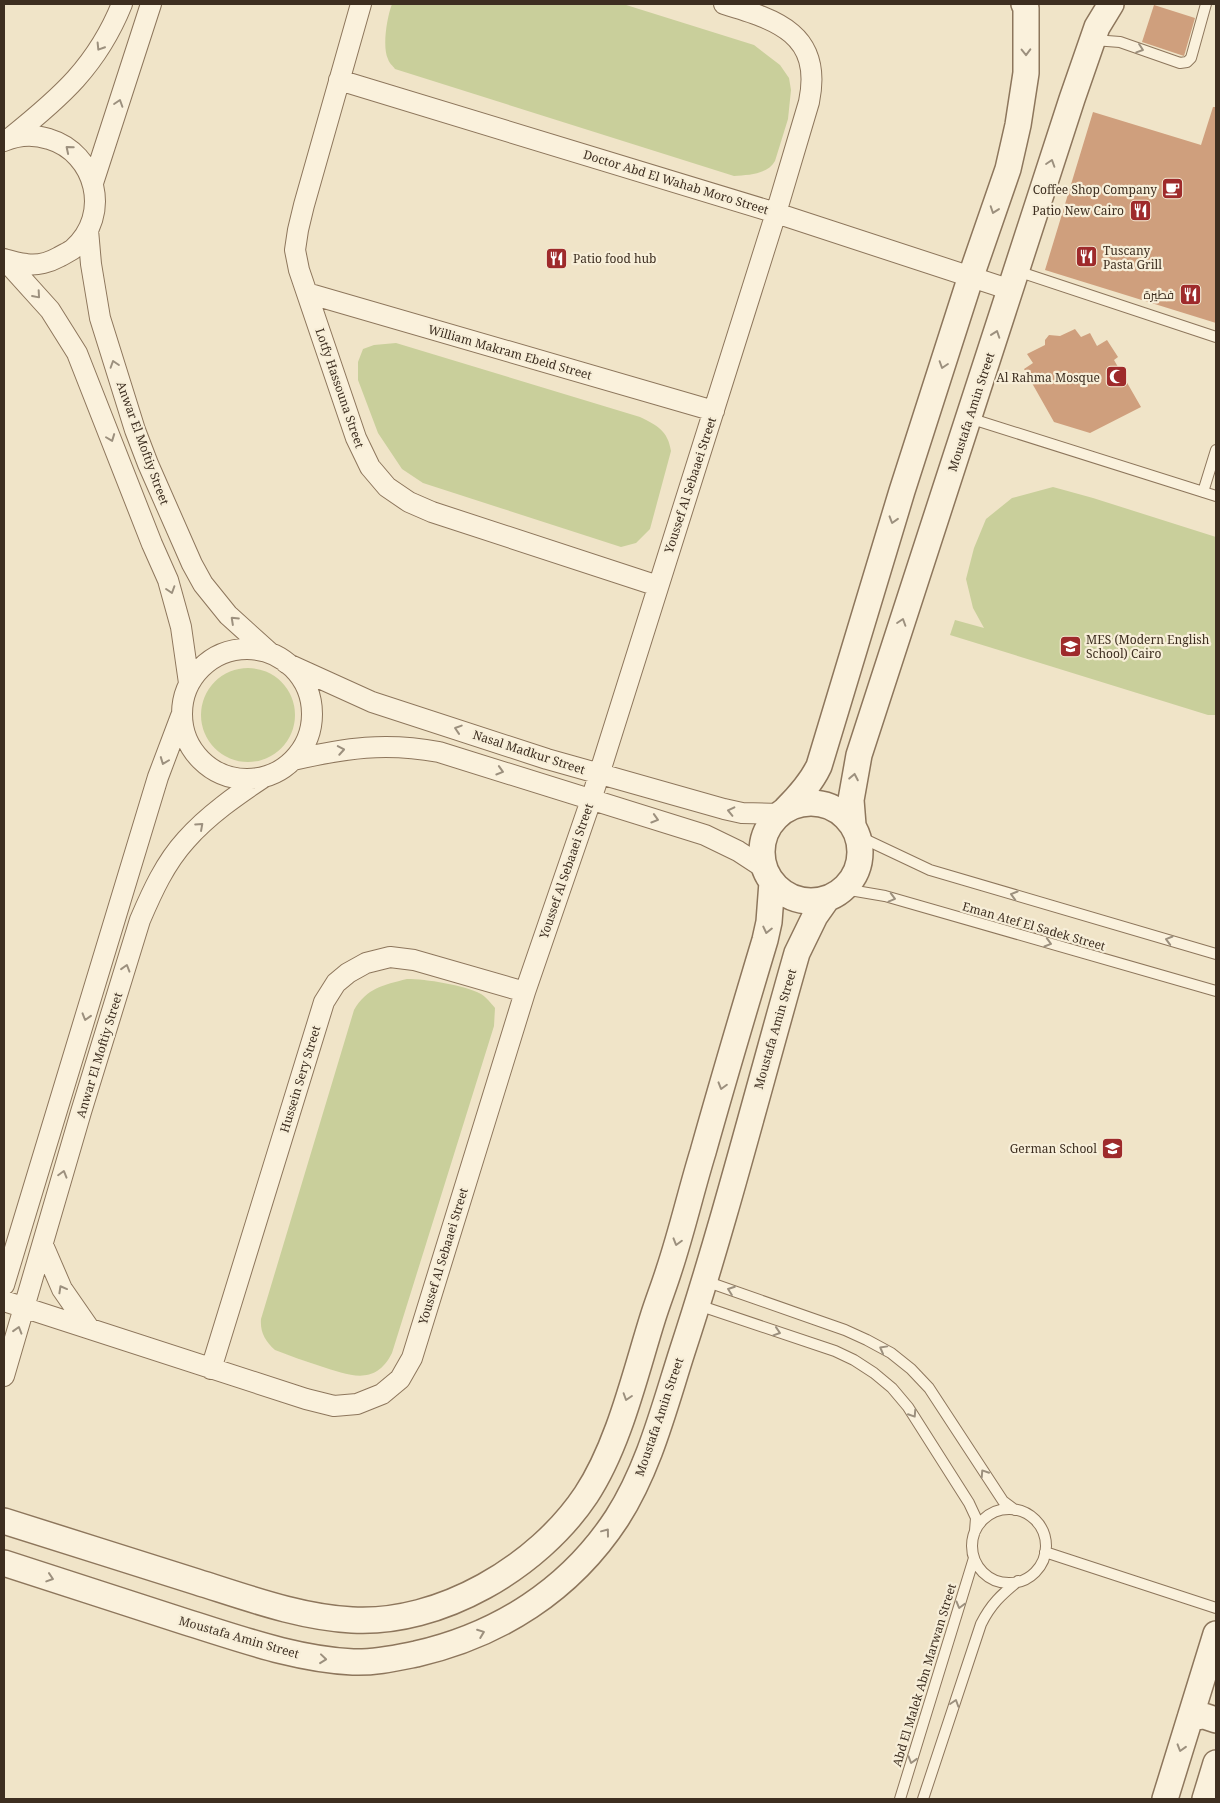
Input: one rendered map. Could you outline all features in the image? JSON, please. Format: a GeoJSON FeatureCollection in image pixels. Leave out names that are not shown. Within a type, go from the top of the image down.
{"type":"FeatureCollection","features":[{"type":"Feature","properties":{"kind":"street"},"geometry":{"type":"LineString","coordinates":[[7,139],[39,115],[83,71],[101,47],[122,4]]}},
{"type":"Feature","properties":{"kind":"street"},"geometry":{"type":"LineString","coordinates":[[93,183],[152,4]]}},
{"type":"Feature","properties":{"kind":"street","name":"Lotfy Hassouna Street"},"geometry":{"type":"LineString","coordinates":[[361,4],[298,230],[295,250],[299,270],[356,438],[370,467],[387,487],[409,502],[432,512],[658,586]]}},
{"type":"Feature","properties":{"kind":"street","name":"Youssef Al Sebaaei Street"},"geometry":{"type":"LineString","coordinates":[[4,1302],[306,1399],[334,1406],[357,1404],[382,1394],[400,1378],[412,1358],[525,992],[591,800],[714,411],[776,213],[812,87],[809,60],[803,47],[791,31],[754,13],[724,4]]}},
{"type":"Feature","properties":{"kind":"street","name":"Moustafa Amin Street"},"geometry":{"type":"LineString","coordinates":[[856,831],[851,800],[853,780],[859,755],[1014,281],[1094,24],[1111,4]]}},
{"type":"Feature","properties":{"kind":"street"},"geometry":{"type":"LineString","coordinates":[[4,1521],[262,1603],[312,1616],[375,1620],[402,1616],[442,1605],[474,1592],[518,1566],[548,1540],[568,1519],[587,1493],[606,1459],[669,1270],[765,940],[771,905],[768,875],[762,853],[764,838],[770,825],[806,788],[819,766],[902,491],[971,276],[1008,169],[1018,125],[1026,73],[1026,5]]}},
{"type":"Feature","properties":{"kind":"street","name":"Doctor Abd El Wahab Moro Street"},"geometry":{"type":"LineString","coordinates":[[339,80],[776,213],[971,276],[1014,281]]}},
{"type":"Feature","properties":{"kind":"street"},"geometry":{"type":"LineString","coordinates":[[4,259],[28,265],[52,261],[73,249],[88,230],[94,215],[96,199],[93,183],[82,160],[62,143],[36,135],[7,139]]}},
{"type":"Feature","properties":{"kind":"street","name":"Anwar El Moftiy Street"},"geometry":{"type":"LineString","coordinates":[[88,230],[90,264],[100,318],[135,430],[158,488],[203,584],[228,615],[278,658]]}},
{"type":"Feature","properties":{"kind":"street"},"geometry":{"type":"LineString","coordinates":[[4,259],[50,310],[77,353],[168,580],[181,628],[189,684]]}},
{"type":"Feature","properties":{"kind":"street","name":"William Makram Ebeid Street"},"geometry":{"type":"LineString","coordinates":[[307,293],[714,411]]}},
{"type":"Feature","properties":{"kind":"street"},"geometry":{"type":"LineString","coordinates":[[925,424],[965,427]]}},
{"type":"Feature","properties":{"kind":"street"},"geometry":{"type":"LineString","coordinates":[[246,649],[278,658],[299,676],[308,692],[312,710],[310,728],[304,745],[293,760],[280,770],[264,777],[245,779],[225,776],[208,766],[194,752],[185,735],[181,716],[183,699],[189,684],[203,665],[224,653],[246,649]]}},
{"type":"Feature","properties":{"kind":"street","name":"Nasal Madkur Street"},"geometry":{"type":"LineString","coordinates":[[278,658],[372,702],[598,774],[724,810],[742,813],[783,812]]}},
{"type":"Feature","properties":{"kind":"street","name":"Anwar El Moftiy Street"},"geometry":{"type":"LineString","coordinates":[[4,1285],[11,1242],[158,777],[181,716]]}},
{"type":"Feature","properties":{"kind":"street"},"geometry":{"type":"LineString","coordinates":[[293,760],[354,748],[384,746],[439,752],[705,834],[731,848],[768,875],[787,895],[807,901],[836,894],[856,874],[861,855],[856,831],[840,812],[822,804],[804,803],[783,812]]}},
{"type":"Feature","properties":{"kind":"street","name":"Anwar El Moftiy Street"},"geometry":{"type":"LineString","coordinates":[[4,1376],[86,1094],[140,920],[153,891],[186,840],[232,798],[264,777]]}},
{"type":"Feature","properties":{"kind":"street","name":"Moustafa Amin Street"},"geometry":{"type":"LineString","coordinates":[[4,1563],[258,1645],[309,1657],[356,1662],[403,1657],[446,1647],[492,1629],[540,1600],[578,1568],[618,1517],[639,1476],[655,1436],[706,1281],[796,954],[815,916],[836,894]]}},
{"type":"Feature","properties":{"kind":"street","name":"Hussein Sery Street"},"geometry":{"type":"LineString","coordinates":[[211,1369],[324,1002],[336,983],[348,973],[366,963],[390,957],[414,960],[525,992]]}},
{"type":"Feature","properties":{"kind":"street"},"geometry":{"type":"LineString","coordinates":[[43,1245],[62,1289],[89,1328]]}},
{"type":"Feature","properties":{"kind":"street"},"geometry":{"type":"LineString","coordinates":[[669,1270],[706,1281]]}},
{"type":"Feature","properties":{"kind":"street"},"geometry":{"type":"LineString","coordinates":[[660,1293],[698,1305]]}},
{"type":"Feature","properties":{"kind":"street"},"geometry":{"type":"LineString","coordinates":[[1165,1799],[1190,1718],[1209,1688],[1216,1634]]}},
{"type":"Feature","properties":{"kind":"street"},"geometry":{"type":"LineString","coordinates":[[1190,1718],[1204,1716],[1216,1720]]}},
{"type":"Feature","properties":{"kind":"street"},"geometry":{"type":"LineString","coordinates":[[1205,1799],[1216,1763]]}},
{"type":"Feature","properties":{"kind":"lane"},"geometry":{"type":"LineString","coordinates":[[1094,24],[1120,42],[1180,62],[1187,62],[1191,58],[1206,4]]}},
{"type":"Feature","properties":{"kind":"lane"},"geometry":{"type":"LineString","coordinates":[[1014,281],[1216,337]]}},
{"type":"Feature","properties":{"kind":"lane"},"geometry":{"type":"LineString","coordinates":[[965,427],[1216,496]]}},
{"type":"Feature","properties":{"kind":"lane"},"geometry":{"type":"LineString","coordinates":[[1203,492],[1216,450]]}},
{"type":"Feature","properties":{"kind":"lane","name":"Eman Atef El Sadek Street"},"geometry":{"type":"LineString","coordinates":[[856,831],[930,870],[1216,954]]}},
{"type":"Feature","properties":{"kind":"lane","name":"Eman Atef El Sadek Street"},"geometry":{"type":"LineString","coordinates":[[836,894],[885,896],[1216,991]]}},
{"type":"Feature","properties":{"kind":"lane"},"geometry":{"type":"LineString","coordinates":[[706,1281],[844,1330],[891,1353],[911,1369],[929,1388],[1003,1501],[1036,1521],[1044,1536],[1045,1552],[1040,1565],[1025,1579],[1009,1582],[992,1578],[984,1573],[974,1558]]}},
{"type":"Feature","properties":{"kind":"lane","name":"Abd El Malek Abn Marwan Street"},"geometry":{"type":"LineString","coordinates":[[698,1305],[835,1351],[874,1373],[892,1388],[908,1407],[969,1503],[976,1518],[972,1550],[974,1558],[900,1799]]}},
{"type":"Feature","properties":{"kind":"lane"},"geometry":{"type":"LineString","coordinates":[[975,1531],[987,1516],[996,1511],[1015,1510]]}},
{"type":"Feature","properties":{"kind":"lane"},"geometry":{"type":"LineString","coordinates":[[1045,1552],[1216,1608]]}},
{"type":"Feature","properties":{"kind":"lane"},"geometry":{"type":"LineString","coordinates":[[923,1799],[981,1624],[989,1608],[997,1598],[1018,1581]]}},
{"type":"Feature","properties":{"kind":"green space"},"geometry":{"type":"Polygon","coordinates":[[[392,4],[623,4],[754,45],[780,65],[789,78],[791,90],[788,119],[775,161],[768,169],[763,171],[734,176],[395,69],[386,54],[385,47],[388,16],[392,4]]]}},
{"type":"Feature","properties":{"kind":"green space"},"geometry":{"type":"Polygon","coordinates":[[[396,343],[640,417],[652,423],[667,438],[671,451],[650,529],[636,543],[621,547],[423,483],[402,469],[378,433],[358,380],[358,362],[363,349],[374,345],[396,343]]]}},
{"type":"Feature","properties":{"kind":"green space"},"geometry":{"type":"Polygon","coordinates":[[[1053,487],[1216,537],[1216,715],[1208,715],[950,635],[955,620],[984,628],[973,608],[966,579],[974,548],[986,519],[1012,498],[1053,487]]]}},
{"type":"Feature","properties":{"kind":"green space"},"geometry":{"type":"Polygon","coordinates":[[[248,668],[266,671],[281,682],[292,697],[295,715],[292,733],[281,748],[266,759],[248,762],[230,759],[215,748],[204,733],[201,715],[204,697],[215,682],[230,671],[248,668]]]}},
{"type":"Feature","properties":{"kind":"green space"},"geometry":{"type":"Polygon","coordinates":[[[407,979],[445,983],[481,994],[495,1008],[494,1026],[392,1353],[378,1371],[360,1376],[351,1375],[275,1350],[264,1336],[261,1328],[261,1319],[354,1010],[364,997],[376,988],[407,979]]]}},
{"type":"Feature","properties":{"kind":"building"},"geometry":{"type":"Polygon","coordinates":[[[1154,5],[1195,18],[1184,56],[1142,42],[1154,5]]]}},
{"type":"Feature","properties":{"kind":"building","name":"Patio New Cairo"},"geometry":{"type":"Polygon","coordinates":[[[1213,107],[1216,107],[1216,323],[1045,270],[1093,112],[1201,145],[1213,107]]]}},
{"type":"Feature","properties":{"kind":"building"},"geometry":{"type":"Polygon","coordinates":[[[1075,329],[1081,337],[1090,333],[1097,346],[1107,340],[1118,357],[1114,360],[1141,407],[1090,433],[1054,422],[1024,369],[1033,363],[1027,354],[1045,345],[1045,340],[1049,335],[1060,336],[1075,329]]]}},
{"type":"Feature","properties":{"kind":"place","name":"Coffee Shop Company"},"geometry":{"type":"Point","coordinates":[1173,189]}},
{"type":"Feature","properties":{"kind":"place","name":"Patio New Cairo"},"geometry":{"type":"Point","coordinates":[1140,210]}},
{"type":"Feature","properties":{"kind":"place","name":"Tuscany Pasta Grill"},"geometry":{"type":"Point","coordinates":[1087,257]}},
{"type":"Feature","properties":{"kind":"place","name":"Patio food hub"},"geometry":{"type":"Point","coordinates":[557,258]}},
{"type":"Feature","properties":{"kind":"place","name":"فطيرة"},"geometry":{"type":"Point","coordinates":[1190,294]}},
{"type":"Feature","properties":{"kind":"place","name":"Al Rahma Mosque"},"geometry":{"type":"Point","coordinates":[1116,377]}},
{"type":"Feature","properties":{"kind":"place","name":"MES (Modern English School) Cairo"},"geometry":{"type":"Point","coordinates":[1070,646]}},
{"type":"Feature","properties":{"kind":"place","name":"German School"},"geometry":{"type":"Point","coordinates":[1113,1148]}}]}
